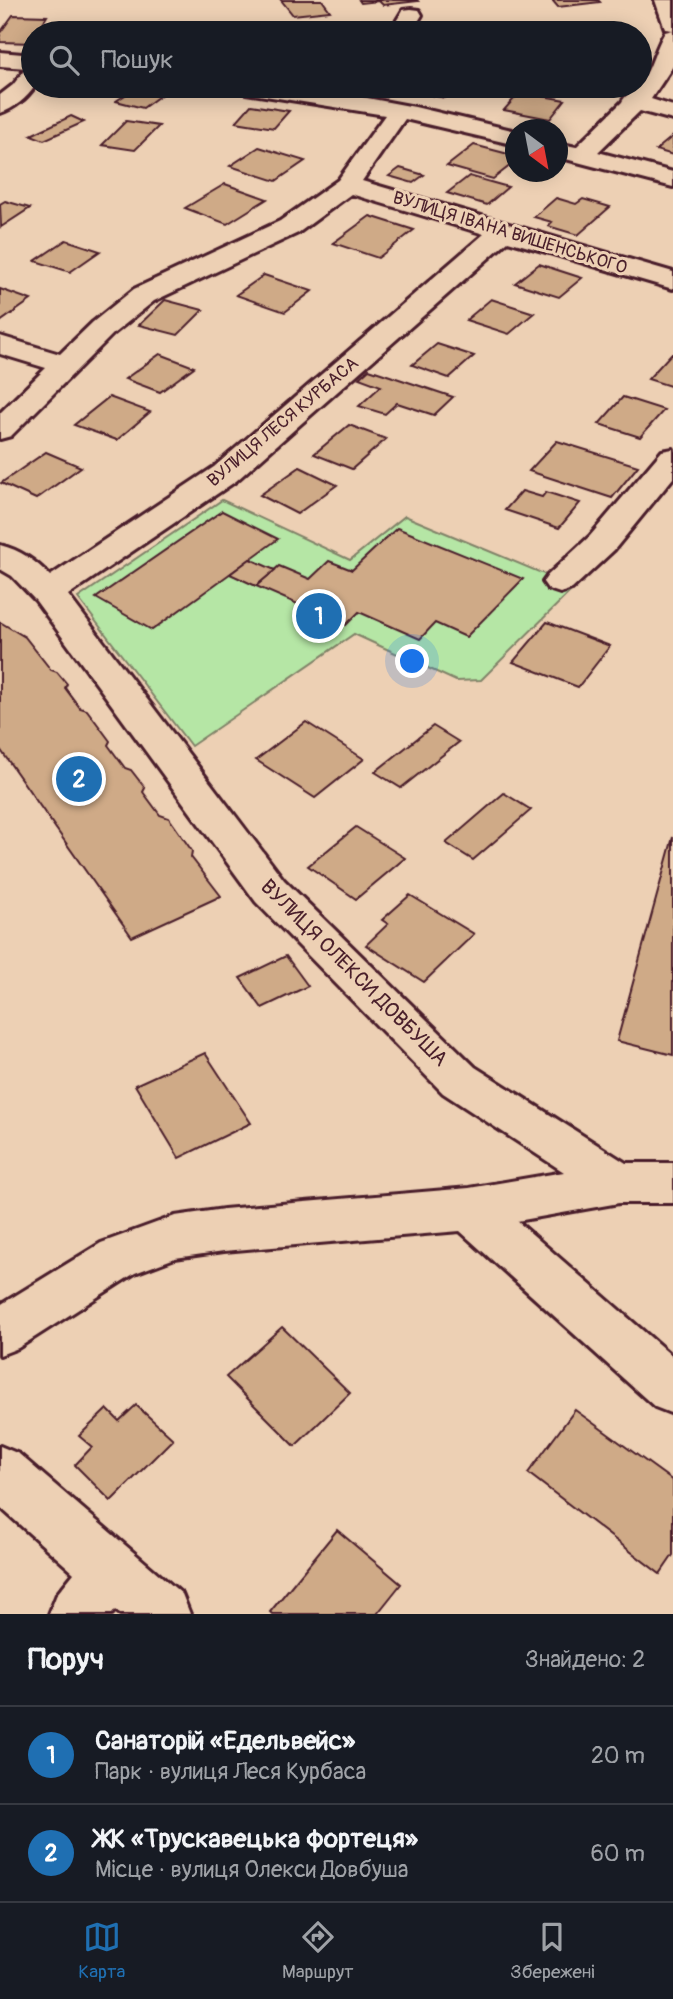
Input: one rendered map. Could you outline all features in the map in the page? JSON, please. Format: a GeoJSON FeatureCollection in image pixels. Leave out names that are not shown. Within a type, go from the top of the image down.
{"type":"FeatureCollection","features":[{"type":"Feature","properties":{"kind":"street"},"geometry":{"type":"LineString","coordinates":[[666,0],[673,24]]}},
{"type":"Feature","properties":{"kind":"street"},"geometry":{"type":"LineString","coordinates":[[652,81],[660,72],[670,51],[673,37]]}},
{"type":"Feature","properties":{"kind":"street"},"geometry":{"type":"LineString","coordinates":[[0,58],[21,61]]}},
{"type":"Feature","properties":{"kind":"street"},"geometry":{"type":"LineString","coordinates":[[0,106],[21,90]]}},
{"type":"Feature","properties":{"kind":"street"},"geometry":{"type":"LineString","coordinates":[[370,98],[399,111],[505,135]]}},
{"type":"Feature","properties":{"kind":"street"},"geometry":{"type":"LineString","coordinates":[[569,152],[637,98]]}},
{"type":"Feature","properties":{"kind":"street"},"geometry":{"type":"LineString","coordinates":[[634,102],[673,113]]}},
{"type":"Feature","properties":{"kind":"street"},"geometry":{"type":"LineString","coordinates":[[0,430],[103,328],[144,295],[289,227],[347,185],[399,111]]}},
{"type":"Feature","properties":{"kind":"street"},"geometry":{"type":"LineString","coordinates":[[569,152],[673,180]]}},
{"type":"Feature","properties":{"kind":"street","name":"ВУЛИЦЯ ІВАНА ВИШЕНСЬКОГО"},"geometry":{"type":"LineString","coordinates":[[347,185],[673,281]]}},
{"type":"Feature","properties":{"kind":"street","name":"ВУЛИЦЯ ЛЕСЯ КУРБАСА"},"geometry":{"type":"LineString","coordinates":[[48,593],[225,474],[503,231]]}},
{"type":"Feature","properties":{"kind":"street"},"geometry":{"type":"LineString","coordinates":[[0,345],[66,365]]}},
{"type":"Feature","properties":{"kind":"street"},"geometry":{"type":"LineString","coordinates":[[560,582],[602,543],[673,458]]}},
{"type":"Feature","properties":{"kind":"street","name":"ВУЛИЦЯ ОЛЕКСИ ДОВБУША"},"geometry":{"type":"LineString","coordinates":[[0,555],[24,569],[48,593],[270,891],[459,1080],[620,1183]]}},
{"type":"Feature","properties":{"kind":"street"},"geometry":{"type":"LineString","coordinates":[[0,1332],[118,1258],[175,1237],[224,1230],[469,1209],[620,1183],[673,1183]]}},
{"type":"Feature","properties":{"kind":"street"},"geometry":{"type":"LineString","coordinates":[[469,1209],[673,1390]]}},
{"type":"Feature","properties":{"kind":"street"},"geometry":{"type":"LineString","coordinates":[[0,1472],[162,1614]]}},
{"type":"Feature","properties":{"kind":"street"},"geometry":{"type":"LineString","coordinates":[[78,1614],[112,1570]]}},
{"type":"Feature","properties":{"kind":"green space"},"geometry":{"type":"Polygon","coordinates":[[[222,500],[350,560],[405,516],[556,579],[570,592],[481,680],[456,681],[354,634],[191,746],[78,598],[222,500]]]}},
{"type":"Feature","properties":{"kind":"building"},"geometry":{"type":"Polygon","coordinates":[[[281,0],[322,0],[330,11],[293,15],[281,0]]]}},
{"type":"Feature","properties":{"kind":"building"},"geometry":{"type":"Polygon","coordinates":[[[359,0],[418,1],[383,5],[379,1],[361,3],[359,0]]]}},
{"type":"Feature","properties":{"kind":"building"},"geometry":{"type":"Polygon","coordinates":[[[552,0],[598,0],[600,2],[558,7],[552,0]]]}},
{"type":"Feature","properties":{"kind":"building"},"geometry":{"type":"Polygon","coordinates":[[[13,15],[47,16],[44,21],[21,21],[21,43],[0,42],[0,33],[13,15]]]}},
{"type":"Feature","properties":{"kind":"building"},"geometry":{"type":"Polygon","coordinates":[[[121,98],[157,98],[143,108],[116,101],[121,98]]]}},
{"type":"Feature","properties":{"kind":"building"},"geometry":{"type":"Polygon","coordinates":[[[515,98],[565,100],[550,119],[504,110],[515,98]]]}},
{"type":"Feature","properties":{"kind":"building"},"geometry":{"type":"Polygon","coordinates":[[[251,105],[289,111],[274,128],[236,122],[251,105]]]}},
{"type":"Feature","properties":{"kind":"building"},"geometry":{"type":"Polygon","coordinates":[[[71,116],[84,122],[44,140],[31,135],[71,116]]]}},
{"type":"Feature","properties":{"kind":"building"},"geometry":{"type":"Polygon","coordinates":[[[126,121],[159,126],[135,150],[102,145],[126,121]]]}},
{"type":"Feature","properties":{"kind":"building"},"geometry":{"type":"Polygon","coordinates":[[[673,136],[673,155],[656,150],[673,136]]]}},
{"type":"Feature","properties":{"kind":"building"},"geometry":{"type":"Polygon","coordinates":[[[474,145],[505,153],[505,170],[493,179],[447,166],[474,145]]]}},
{"type":"Feature","properties":{"kind":"building"},"geometry":{"type":"Polygon","coordinates":[[[259,147],[305,161],[276,181],[230,166],[259,147]]]}},
{"type":"Feature","properties":{"kind":"building"},"geometry":{"type":"Polygon","coordinates":[[[400,168],[424,175],[413,183],[389,176],[400,168]]]}},
{"type":"Feature","properties":{"kind":"building"},"geometry":{"type":"Polygon","coordinates":[[[469,176],[508,187],[487,205],[447,193],[469,176]]]}},
{"type":"Feature","properties":{"kind":"building"},"geometry":{"type":"Polygon","coordinates":[[[225,184],[267,199],[227,224],[185,208],[225,184]]]}},
{"type":"Feature","properties":{"kind":"building"},"geometry":{"type":"Polygon","coordinates":[[[556,198],[576,204],[583,199],[610,207],[578,235],[548,226],[552,222],[534,217],[556,198]]]}},
{"type":"Feature","properties":{"kind":"building"},"geometry":{"type":"Polygon","coordinates":[[[5,201],[30,208],[1,227],[0,204],[5,201]]]}},
{"type":"Feature","properties":{"kind":"building"},"geometry":{"type":"Polygon","coordinates":[[[370,216],[414,230],[378,258],[333,243],[370,216]]]}},
{"type":"Feature","properties":{"kind":"building"},"geometry":{"type":"Polygon","coordinates":[[[66,240],[100,251],[70,272],[35,261],[66,240]]]}},
{"type":"Feature","properties":{"kind":"building"},"geometry":{"type":"Polygon","coordinates":[[[539,264],[582,278],[559,297],[515,283],[539,264]]]}},
{"type":"Feature","properties":{"kind":"building"},"geometry":{"type":"Polygon","coordinates":[[[264,275],[312,291],[285,312],[236,295],[264,275]]]}},
{"type":"Feature","properties":{"kind":"building"},"geometry":{"type":"Polygon","coordinates":[[[0,289],[31,300],[0,322],[0,289]]]}},
{"type":"Feature","properties":{"kind":"building"},"geometry":{"type":"Polygon","coordinates":[[[491,299],[534,313],[509,334],[466,320],[491,299]]]}},
{"type":"Feature","properties":{"kind":"building"},"geometry":{"type":"Polygon","coordinates":[[[165,300],[203,310],[178,335],[139,325],[165,300]]]}},
{"type":"Feature","properties":{"kind":"building"},"geometry":{"type":"Polygon","coordinates":[[[437,344],[474,356],[449,378],[412,365],[437,344]]]}},
{"type":"Feature","properties":{"kind":"building"},"geometry":{"type":"Polygon","coordinates":[[[160,354],[194,367],[160,392],[125,379],[160,354]]]}},
{"type":"Feature","properties":{"kind":"building"},"geometry":{"type":"Polygon","coordinates":[[[671,354],[673,387],[648,379],[671,354]]]}},
{"type":"Feature","properties":{"kind":"building"},"geometry":{"type":"Polygon","coordinates":[[[369,369],[453,397],[434,415],[397,403],[385,414],[359,406],[381,386],[359,378],[369,369]]]}},
{"type":"Feature","properties":{"kind":"building"},"geometry":{"type":"Polygon","coordinates":[[[109,397],[150,412],[117,440],[74,425],[109,397]]]}},
{"type":"Feature","properties":{"kind":"building"},"geometry":{"type":"Polygon","coordinates":[[[623,397],[664,410],[640,437],[599,424],[623,397]]]}},
{"type":"Feature","properties":{"kind":"building"},"geometry":{"type":"Polygon","coordinates":[[[349,425],[386,439],[352,469],[314,454],[349,425]]]}},
{"type":"Feature","properties":{"kind":"building"},"geometry":{"type":"Polygon","coordinates":[[[557,441],[638,466],[612,498],[529,471],[557,441]]]}},
{"type":"Feature","properties":{"kind":"building"},"geometry":{"type":"Polygon","coordinates":[[[46,452],[81,467],[36,499],[1,483],[46,452]]]}},
{"type":"Feature","properties":{"kind":"building"},"geometry":{"type":"Polygon","coordinates":[[[300,467],[337,485],[297,514],[260,495],[300,467]]]}},
{"type":"Feature","properties":{"kind":"building"},"geometry":{"type":"Polygon","coordinates":[[[522,491],[542,497],[546,492],[580,503],[559,528],[505,510],[522,491]]]}},
{"type":"Feature","properties":{"kind":"building"},"geometry":{"type":"Polygon","coordinates":[[[222,511],[278,539],[152,630],[96,598],[222,511]]]}},
{"type":"Feature","properties":{"kind":"building"},"geometry":{"type":"Polygon","coordinates":[[[397,528],[523,579],[466,637],[435,623],[420,639],[359,612],[346,625],[256,586],[279,566],[310,579],[329,561],[352,570],[397,528]]]}},
{"type":"Feature","properties":{"kind":"building"},"geometry":{"type":"Polygon","coordinates":[[[250,559],[275,570],[256,586],[230,574],[250,559]]]}},
{"type":"Feature","properties":{"kind":"building"},"geometry":{"type":"Polygon","coordinates":[[[0,622],[25,637],[51,670],[57,672],[67,684],[65,688],[80,708],[87,710],[110,741],[108,745],[125,768],[131,770],[145,788],[143,792],[160,815],[169,818],[192,851],[191,857],[221,896],[132,937],[0,749],[0,622]]]}},
{"type":"Feature","properties":{"kind":"building"},"geometry":{"type":"Polygon","coordinates":[[[547,622],[610,646],[578,687],[513,662],[547,622]]]}},
{"type":"Feature","properties":{"kind":"building"},"geometry":{"type":"Polygon","coordinates":[[[306,722],[364,759],[315,798],[256,760],[306,722]]]}},
{"type":"Feature","properties":{"kind":"building"},"geometry":{"type":"Polygon","coordinates":[[[433,726],[459,742],[401,788],[375,772],[433,726]]]}},
{"type":"Feature","properties":{"kind":"building"},"geometry":{"type":"Polygon","coordinates":[[[504,793],[531,810],[473,860],[446,843],[504,793]]]}},
{"type":"Feature","properties":{"kind":"building"},"geometry":{"type":"Polygon","coordinates":[[[356,827],[405,858],[356,899],[308,866],[356,827]]]}},
{"type":"Feature","properties":{"kind":"building"},"geometry":{"type":"Polygon","coordinates":[[[673,837],[673,1055],[617,1041],[673,837]]]}},
{"type":"Feature","properties":{"kind":"building"},"geometry":{"type":"Polygon","coordinates":[[[410,895],[474,934],[424,982],[366,945],[388,924],[382,920],[410,895]]]}},
{"type":"Feature","properties":{"kind":"building"},"geometry":{"type":"Polygon","coordinates":[[[286,956],[308,986],[262,1008],[240,978],[286,956]]]}},
{"type":"Feature","properties":{"kind":"building"},"geometry":{"type":"Polygon","coordinates":[[[205,1053],[251,1123],[179,1158],[135,1085],[205,1053]]]}},
{"type":"Feature","properties":{"kind":"building"},"geometry":{"type":"Polygon","coordinates":[[[282,1327],[350,1393],[295,1446],[226,1377],[282,1327]]]}},
{"type":"Feature","properties":{"kind":"building"},"geometry":{"type":"Polygon","coordinates":[[[136,1405],[173,1439],[111,1501],[75,1465],[92,1447],[79,1436],[107,1409],[119,1421],[136,1405]]]}},
{"type":"Feature","properties":{"kind":"building"},"geometry":{"type":"Polygon","coordinates":[[[575,1410],[673,1481],[673,1555],[660,1574],[528,1473],[575,1410]]]}},
{"type":"Feature","properties":{"kind":"building"},"geometry":{"type":"Polygon","coordinates":[[[337,1530],[401,1584],[377,1614],[272,1614],[270,1612],[337,1530]]]}},
{"type":"Feature","properties":{"kind":"place","name":"Санаторій «Едельвейс»"},"geometry":{"type":"Point","coordinates":[319,616]}},
{"type":"Feature","properties":{"kind":"place","name":"ЖК «Трускавецька фортеця»"},"geometry":{"type":"Point","coordinates":[79,779]}}]}
